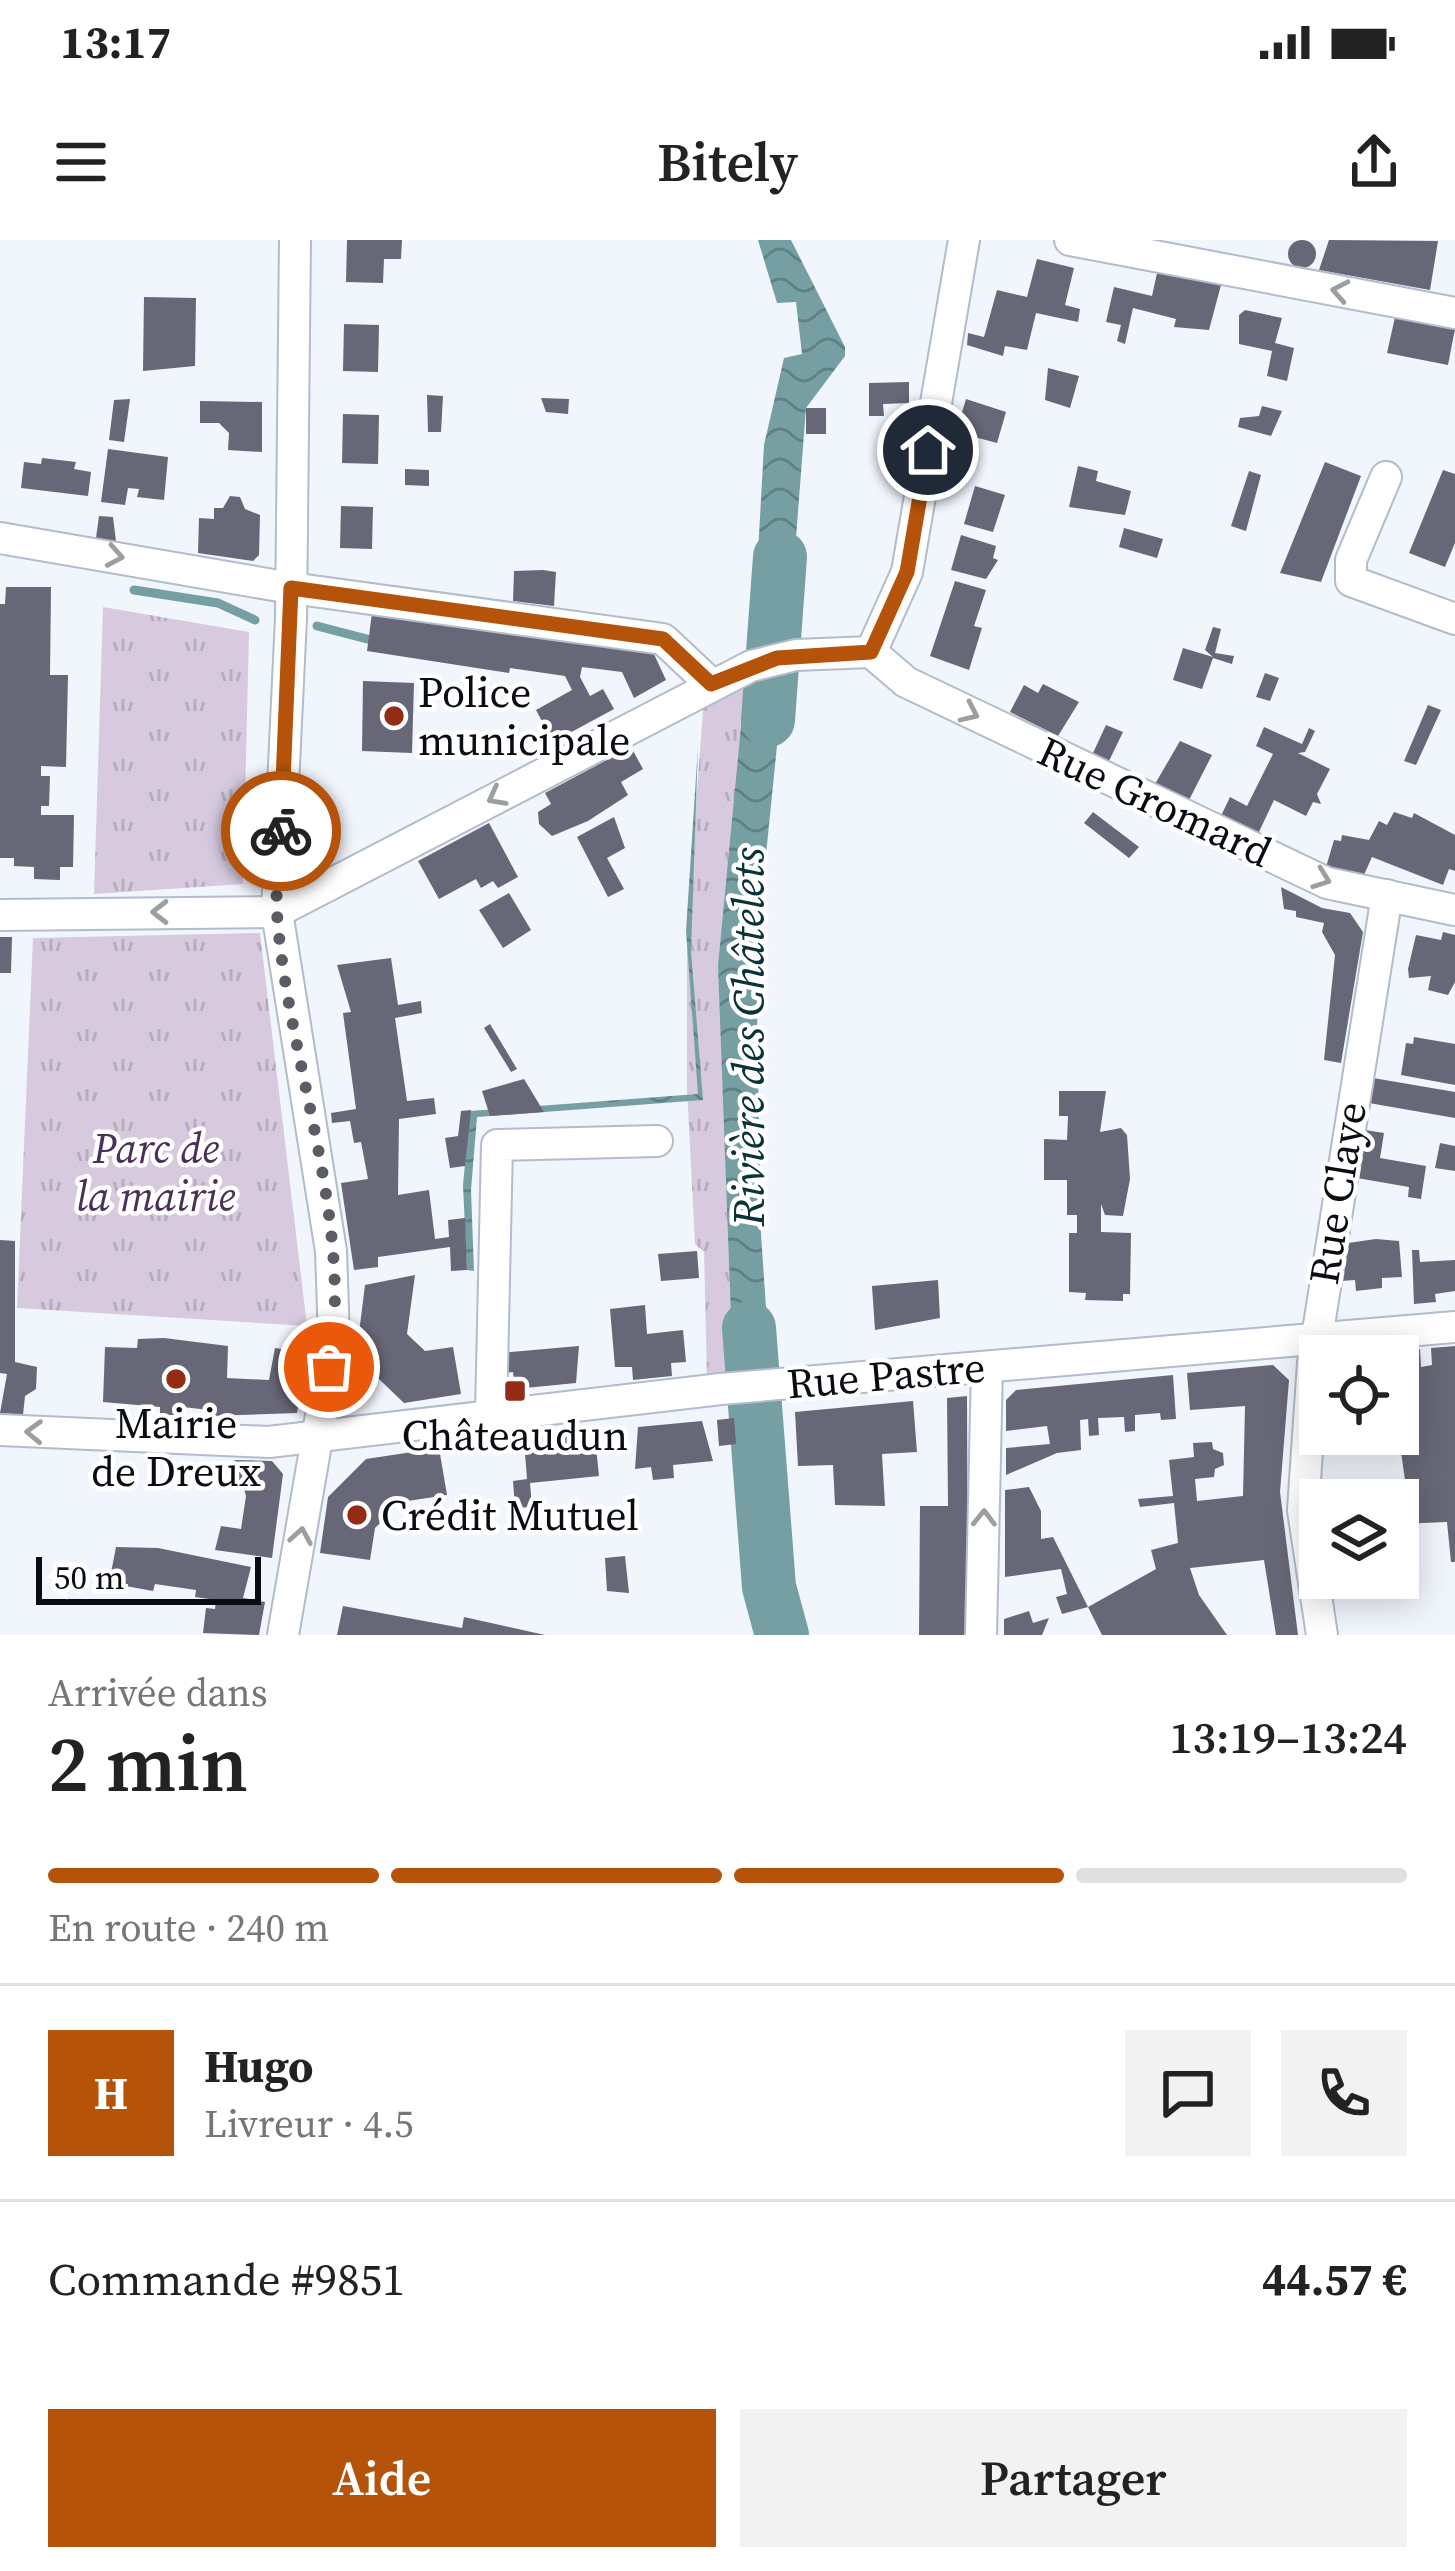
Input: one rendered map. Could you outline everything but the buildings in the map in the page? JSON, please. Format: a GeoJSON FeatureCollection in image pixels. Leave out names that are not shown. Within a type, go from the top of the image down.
{"type":"FeatureCollection","features":[{"type":"Feature","properties":{"kind":"street"},"geometry":{"type":"LineString","coordinates":[[283,1635],[334,1340],[331,1251],[277,912],[291,588],[295,240]]}},
{"type":"Feature","properties":{"kind":"street"},"geometry":{"type":"LineString","coordinates":[[0,915],[277,912],[751,666],[796,655],[871,652],[907,572],[964,240]]}},
{"type":"Feature","properties":{"kind":"street"},"geometry":{"type":"LineString","coordinates":[[1070,240],[1455,313]]}},
{"type":"Feature","properties":{"kind":"street"},"geometry":{"type":"LineString","coordinates":[[1386,477],[1351,560],[1351,581],[1455,619]]}},
{"type":"Feature","properties":{"kind":"street"},"geometry":{"type":"LineString","coordinates":[[0,538],[291,588],[663,639],[711,684]]}},
{"type":"Feature","properties":{"kind":"street","name":"Rue Gromard"},"geometry":{"type":"LineString","coordinates":[[871,652],[906,682],[1327,883],[1455,910]]}},
{"type":"Feature","properties":{"kind":"street","name":"Rue Claye"},"geometry":{"type":"LineString","coordinates":[[1317,1335],[1387,895]]}},
{"type":"Feature","properties":{"kind":"street"},"geometry":{"type":"LineString","coordinates":[[491,1414],[497,1145],[657,1141]]}},
{"type":"Feature","properties":{"kind":"street","name":"Rue Pastre"},"geometry":{"type":"LineString","coordinates":[[1362,1335],[1455,1327]]}},
{"type":"Feature","properties":{"kind":"street","name":"Rue Pastre"},"geometry":{"type":"LineString","coordinates":[[0,1430],[268,1442],[721,1389],[1299,1340]]}},
{"type":"Feature","properties":{"kind":"street"},"geometry":{"type":"LineString","coordinates":[[981,1635],[987,1366]]}},
{"type":"Feature","properties":{"kind":"street","name":"Rue Claye"},"geometry":{"type":"LineString","coordinates":[[1307,1455],[1303,1510],[1322,1635]]}},
{"type":"Feature","properties":{"kind":"green space"},"geometry":{"type":"Polygon","coordinates":[[[103,607],[249,632],[243,884],[94,894],[103,607]]]}},
{"type":"Feature","properties":{"kind":"green space"},"geometry":{"type":"Polygon","coordinates":[[[765,671],[732,895],[745,1375],[707,1379],[704,1252],[695,1244],[687,1089],[687,922],[704,698],[765,671]]]}},
{"type":"Feature","properties":{"kind":"green space","name":"Parc de la mairie"},"geometry":{"type":"Polygon","coordinates":[[[260,933],[307,1326],[17,1308],[33,938],[260,933]]]}},
{"type":"Feature","properties":{"kind":"water"},"geometry":{"type":"Polygon","coordinates":[[[758,240],[791,240],[845,347],[845,356],[806,408],[789,629],[754,625],[764,445],[784,358],[802,354],[796,302],[777,303],[758,240]]]}},
{"type":"Feature","properties":{"kind":"water"},"geometry":{"type":"Polygon","coordinates":[[[784,676],[756,954],[761,1234],[770,1367],[733,1370],[718,966],[745,685],[784,676]]]}},
{"type":"Feature","properties":{"kind":"water"},"geometry":{"type":"Polygon","coordinates":[[[698,746],[691,951],[703,1100],[477,1117],[471,1190],[474,1271],[467,1270],[463,1185],[470,1111],[698,1094],[686,931],[698,746]]]}},
{"type":"Feature","properties":{"kind":"water"},"geometry":{"type":"Polygon","coordinates":[[[774,1414],[780,1524],[795,1635],[758,1635],[753,1622],[739,1418],[774,1414]]]}},
{"type":"Feature","properties":{"kind":"waterway","name":"Rivière des Châtelets"},"geometry":{"type":"LineString","coordinates":[[768,720],[780,557]]}},
{"type":"Feature","properties":{"kind":"waterway"},"geometry":{"type":"LineString","coordinates":[[134,590],[218,603],[255,620]]}},
{"type":"Feature","properties":{"kind":"waterway"},"geometry":{"type":"LineString","coordinates":[[317,626],[367,639]]}},
{"type":"Feature","properties":{"kind":"waterway","name":"Rivière des Châtelets"},"geometry":{"type":"LineString","coordinates":[[749,1328],[769,1587],[782,1635]]}},
{"type":"Feature","properties":{"kind":"way so far"},"geometry":{"type":"LineString","coordinates":[[281,831],[277,912],[331,1251],[334,1340],[329,1367]]}},
{"type":"Feature","properties":{"kind":"place","name":"Police municipale"},"geometry":{"type":"Point","coordinates":[394,716]}},
{"type":"Feature","properties":{"kind":"place","name":"Mairie de Dreux"},"geometry":{"type":"Point","coordinates":[176,1379]}},
{"type":"Feature","properties":{"kind":"place","name":"Châteaudun"},"geometry":{"type":"Point","coordinates":[515,1391]}},
{"type":"Feature","properties":{"kind":"place","name":"Crédit Mutuel"},"geometry":{"type":"Point","coordinates":[357,1515]}},
{"type":"Feature","properties":{"kind":"route"},"geometry":{"type":"LineString","coordinates":[[281,831],[291,588],[663,639],[711,684],[777,658],[871,652],[907,572],[928,450]]}}]}
